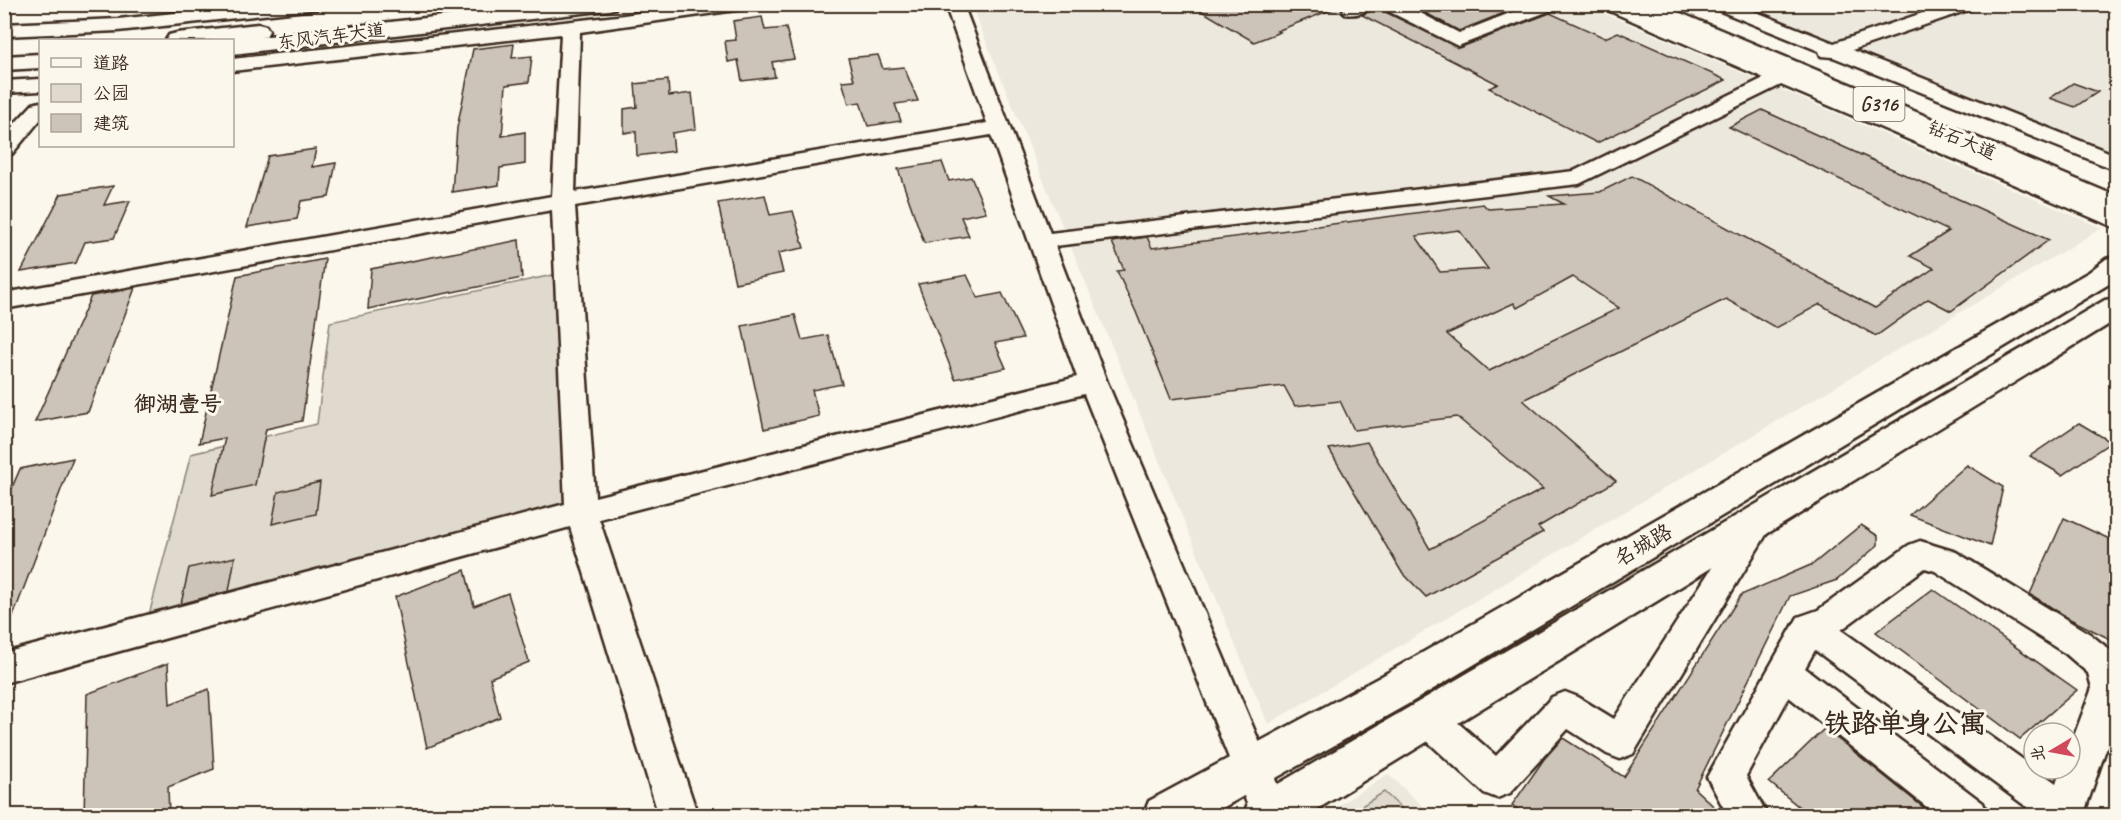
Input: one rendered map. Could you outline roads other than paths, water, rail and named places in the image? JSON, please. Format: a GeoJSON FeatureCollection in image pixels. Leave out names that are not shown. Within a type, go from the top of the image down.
{"type":"FeatureCollection","features":[{"type":"Feature","properties":{"kind":"main road","name":"东风汽车大道"},"geometry":{"type":"LineString","coordinates":[[186,39],[498,4]]}},
{"type":"Feature","properties":{"kind":"main road","name":"东风汽车大道"},"geometry":{"type":"LineString","coordinates":[[234,47],[609,4]]}},
{"type":"Feature","properties":{"kind":"main road","name":"钻石大道"},"geometry":{"type":"LineString","coordinates":[[1640,4],[1787,72],[2116,206]]}},
{"type":"Feature","properties":{"kind":"main road","name":"钻石大道"},"geometry":{"type":"LineString","coordinates":[[1683,4],[1826,53],[2116,181]]}},
{"type":"Feature","properties":{"kind":"main road"},"geometry":{"type":"LineString","coordinates":[[4,48],[39,47]]}},
{"type":"Feature","properties":{"kind":"main road"},"geometry":{"type":"LineString","coordinates":[[4,63],[39,61]]}},
{"type":"Feature","properties":{"kind":"main road","name":"名城路"},"geometry":{"type":"LineString","coordinates":[[1165,816],[1405,684],[2099,278],[2116,265]]}},
{"type":"Feature","properties":{"kind":"main road","name":"名城路"},"geometry":{"type":"LineString","coordinates":[[1268,814],[2116,307]]}},
{"type":"Feature","properties":{"kind":"street"},"geometry":{"type":"LineString","coordinates":[[107,26],[127,4]]}},
{"type":"Feature","properties":{"kind":"street"},"geometry":{"type":"LineString","coordinates":[[4,30],[107,26],[316,4]]}},
{"type":"Feature","properties":{"kind":"street"},"geometry":{"type":"LineString","coordinates":[[234,65],[571,28],[743,4]]}},
{"type":"Feature","properties":{"kind":"street"},"geometry":{"type":"LineString","coordinates":[[954,4],[1093,382],[1252,767],[1268,814]]}},
{"type":"Feature","properties":{"kind":"street"},"geometry":{"type":"LineString","coordinates":[[1388,4],[1458,40],[1551,4]]}},
{"type":"Feature","properties":{"kind":"street"},"geometry":{"type":"LineString","coordinates":[[1609,4],[1787,72],[2116,221]]}},
{"type":"Feature","properties":{"kind":"street"},"geometry":{"type":"LineString","coordinates":[[1719,4],[1826,53],[2116,163]]}},
{"type":"Feature","properties":{"kind":"street"},"geometry":{"type":"LineString","coordinates":[[1826,53],[1968,4]]}},
{"type":"Feature","properties":{"kind":"street"},"geometry":{"type":"LineString","coordinates":[[571,28],[563,201],[581,512],[679,816]]}},
{"type":"Feature","properties":{"kind":"street"},"geometry":{"type":"LineString","coordinates":[[1040,241],[1579,177],[1787,72]]}},
{"type":"Feature","properties":{"kind":"street"},"geometry":{"type":"LineString","coordinates":[[4,87],[39,85]]}},
{"type":"Feature","properties":{"kind":"street"},"geometry":{"type":"LineString","coordinates":[[4,149],[39,109]]}},
{"type":"Feature","properties":{"kind":"street"},"geometry":{"type":"LineString","coordinates":[[4,301],[563,201],[999,127]]}},
{"type":"Feature","properties":{"kind":"street"},"geometry":{"type":"LineString","coordinates":[[4,668],[581,512],[1093,382]]}},
{"type":"Feature","properties":{"kind":"street"},"geometry":{"type":"LineString","coordinates":[[1427,718],[1497,781],[1565,708],[1620,742],[1760,520]]}},
{"type":"Feature","properties":{"kind":"street"},"geometry":{"type":"LineString","coordinates":[[1749,816],[1726,777],[1810,627],[1830,620],[1920,554],[1945,561],[2078,644],[2103,665],[2109,688],[2064,814],[1810,627]]}},
{"type":"Feature","properties":{"kind":"street"},"geometry":{"type":"LineString","coordinates":[[1784,672],[1969,816]]}},
{"type":"Feature","properties":{"kind":"district","name":"御湖壹号"},"geometry":{"type":"Point","coordinates":[178,403]}},
{"type":"Feature","properties":{"kind":"district","name":"铁路单身公寓"},"geometry":{"type":"Point","coordinates":[1905,723]}}]}
